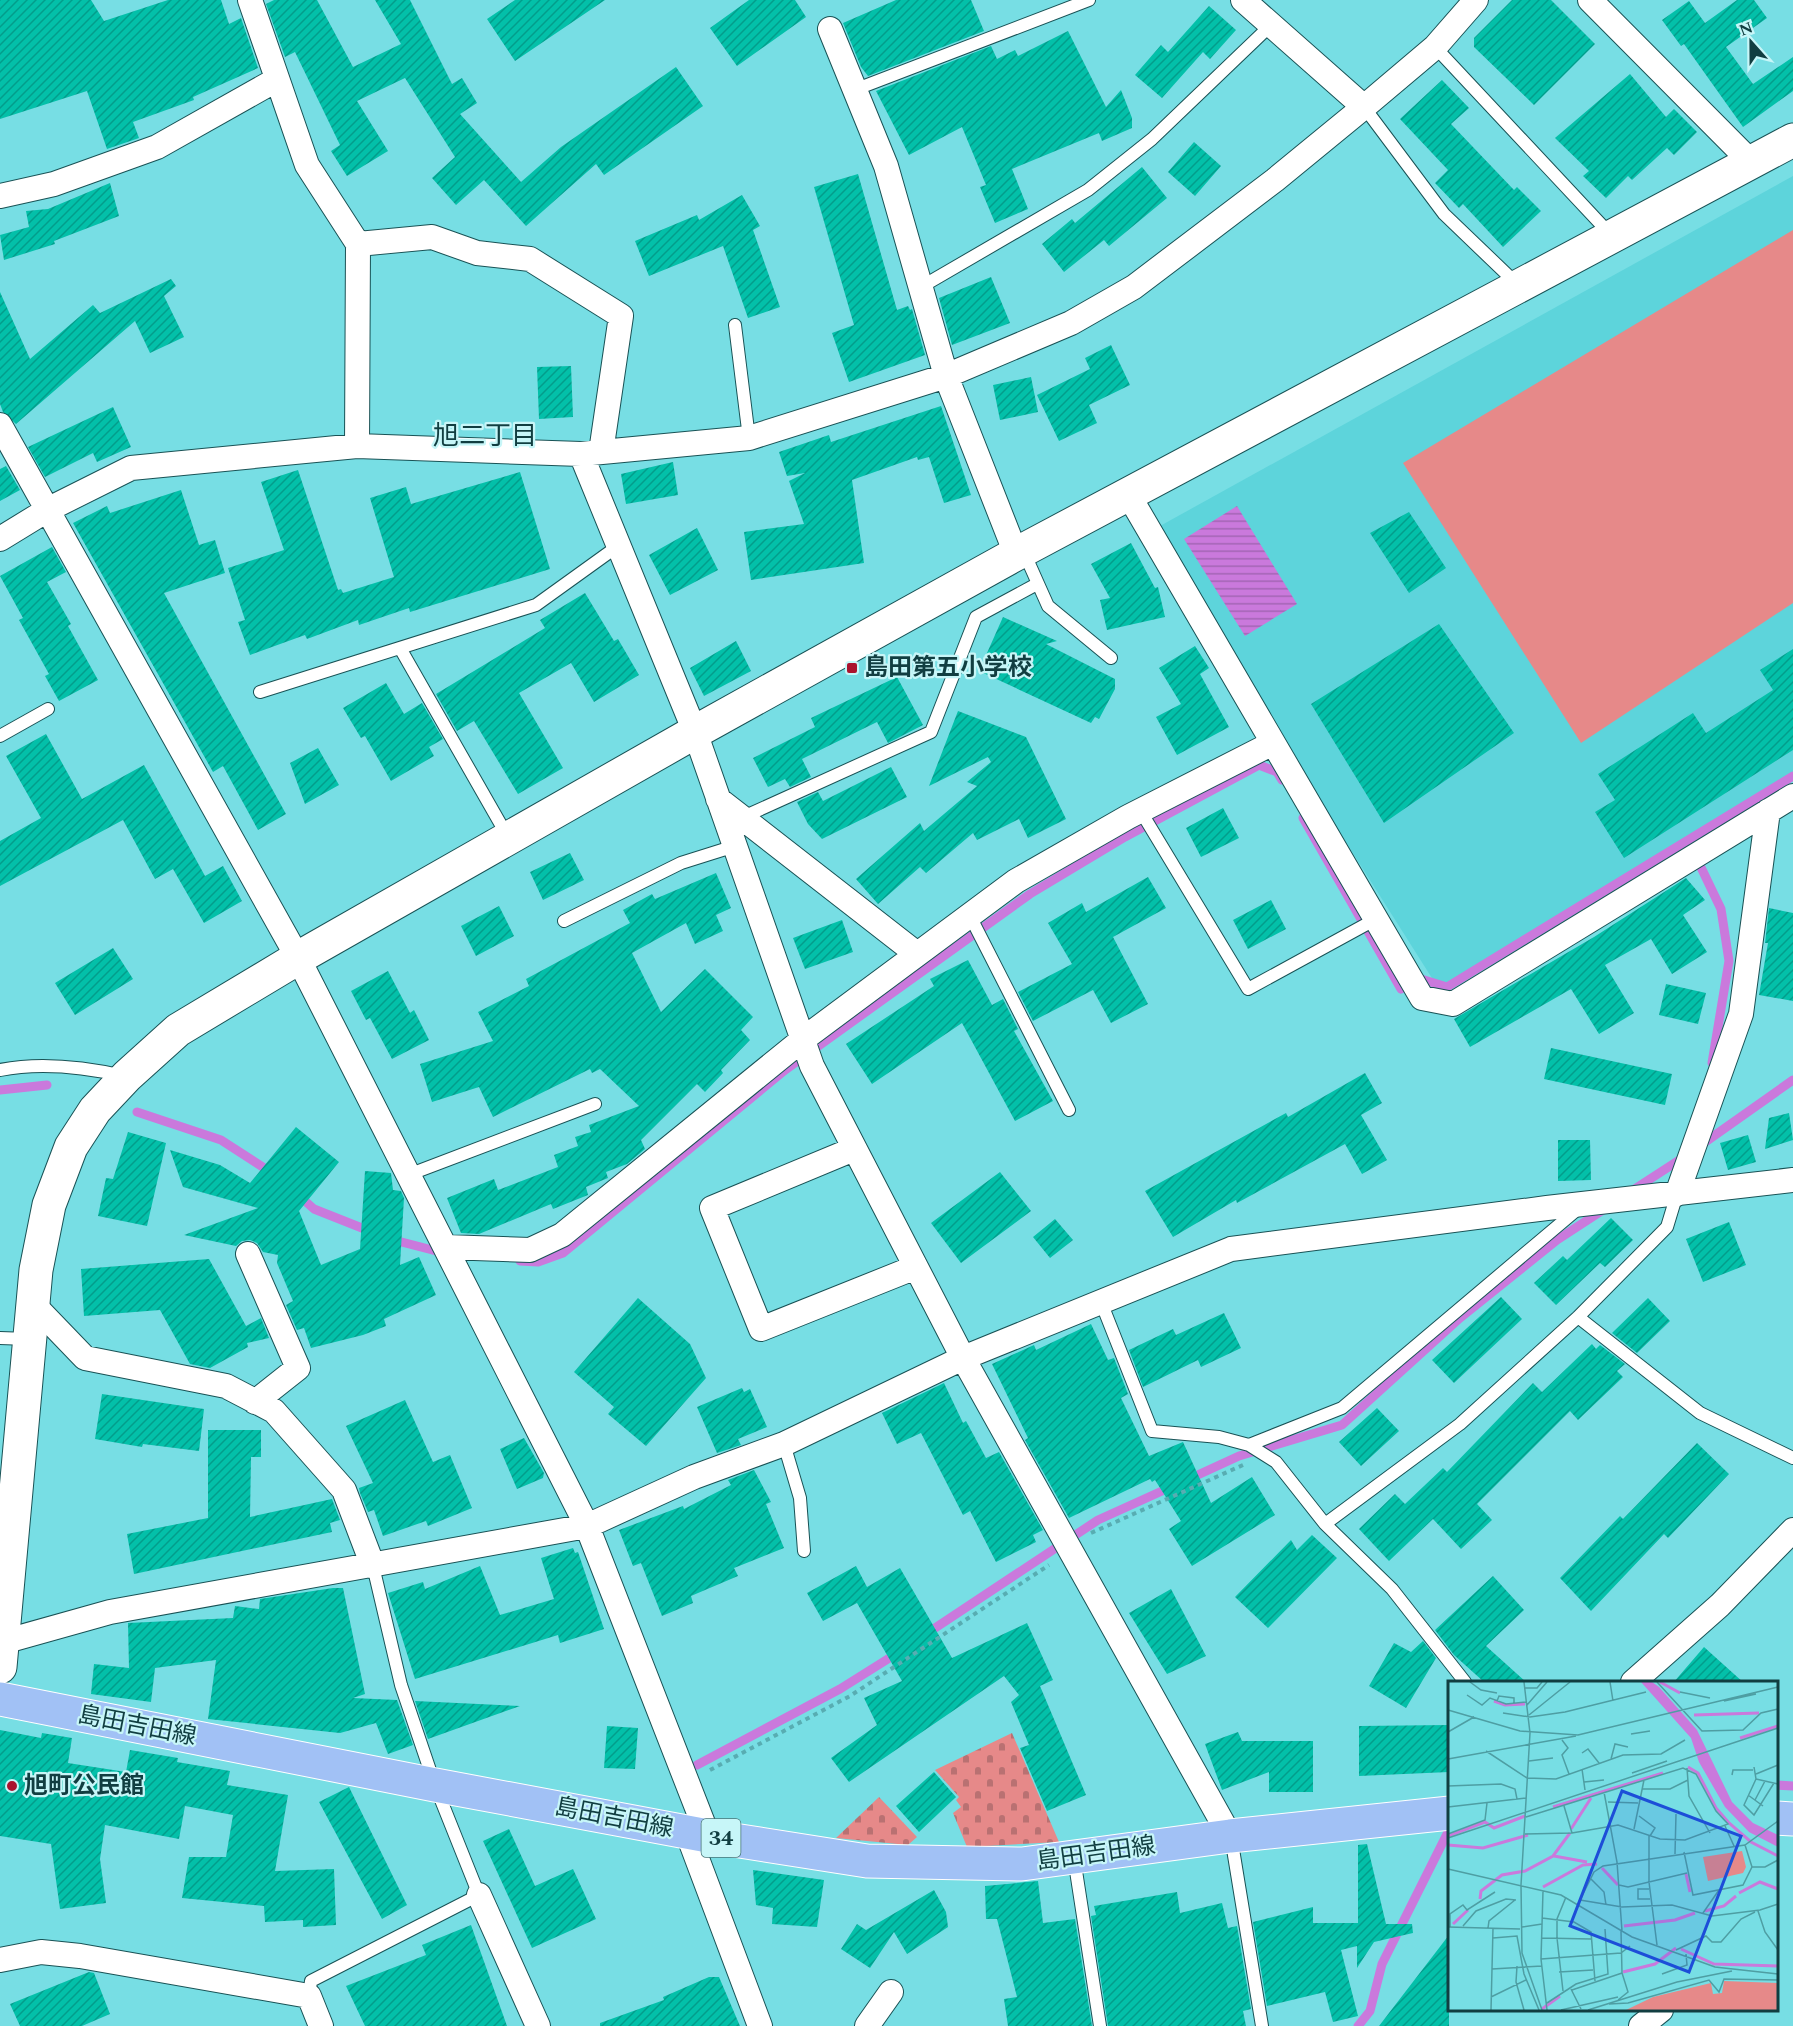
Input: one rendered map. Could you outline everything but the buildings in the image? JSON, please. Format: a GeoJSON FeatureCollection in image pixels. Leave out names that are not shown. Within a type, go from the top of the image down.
{"type":"FeatureCollection","features":[{"type":"Feature","properties":{"kind":"main road","name":"島田吉田線"},"geometry":{"type":"LineString","coordinates":[[0,1699],[435,1785],[698,1834],[867,1861],[1022,1864],[1230,1836],[1448,1813]]}},
{"type":"Feature","properties":{"kind":"main road"},"geometry":{"type":"LineString","coordinates":[[1778,1818],[1793,1819]]}},
{"type":"Feature","properties":{"kind":"street"},"geometry":{"type":"LineString","coordinates":[[250,0],[307,165],[358,244],[357,446]]}},
{"type":"Feature","properties":{"kind":"street"},"geometry":{"type":"LineString","coordinates":[[1243,0],[1365,106]]}},
{"type":"Feature","properties":{"kind":"street"},"geometry":{"type":"LineString","coordinates":[[0,539],[49,509],[131,468],[357,446],[591,453],[749,438],[946,376],[1071,323],[1134,287],[1275,180],[1365,106],[1434,47],[1476,0]]}},
{"type":"Feature","properties":{"kind":"street"},"geometry":{"type":"LineString","coordinates":[[1590,0],[1752,163]]}},
{"type":"Feature","properties":{"kind":"street"},"geometry":{"type":"LineString","coordinates":[[830,30],[886,166],[946,376],[1020,552]]}},
{"type":"Feature","properties":{"kind":"street"},"geometry":{"type":"LineString","coordinates":[[0,195],[54,184],[157,147],[276,80]]}},
{"type":"Feature","properties":{"kind":"street"},"geometry":{"type":"LineString","coordinates":[[1793,140],[1020,552],[508,838],[298,958],[178,1030],[127,1076],[95,1110],[71,1147],[49,1205],[36,1270],[33,1304],[14,1338],[1,1654],[110,1612],[587,1526],[694,1477],[784,1444],[963,1358],[1231,1249],[1793,1180]]}},
{"type":"Feature","properties":{"kind":"street"},"geometry":{"type":"LineString","coordinates":[[358,244],[432,237],[477,253],[530,259],[621,316],[591,453],[618,546],[695,732],[812,1066],[963,1358],[1230,1836]]}},
{"type":"Feature","properties":{"kind":"street"},"geometry":{"type":"LineString","coordinates":[[0,425],[298,958],[587,1526],[687,1782],[698,1834],[760,2026]]}},
{"type":"Feature","properties":{"kind":"street"},"geometry":{"type":"LineString","coordinates":[[1128,494],[1422,998],[1453,1004],[1793,796]]}},
{"type":"Feature","properties":{"kind":"street"},"geometry":{"type":"LineString","coordinates":[[445,1247],[531,1250],[562,1235],[802,1040],[1016,881],[1140,810],[1273,743]]}},
{"type":"Feature","properties":{"kind":"street"},"geometry":{"type":"LineString","coordinates":[[718,799],[918,954]]}},
{"type":"Feature","properties":{"kind":"street"},"geometry":{"type":"LineString","coordinates":[[1677,1194],[1741,1014],[1768,811]]}},
{"type":"Feature","properties":{"kind":"street"},"geometry":{"type":"LineString","coordinates":[[855,1149],[712,1208],[761,1329],[916,1267]]}},
{"type":"Feature","properties":{"kind":"street"},"geometry":{"type":"LineString","coordinates":[[248,1254],[298,1368],[255,1402]]}},
{"type":"Feature","properties":{"kind":"street"},"geometry":{"type":"LineString","coordinates":[[33,1304],[85,1358],[226,1386],[274,1411],[344,1490],[373,1566]]}},
{"type":"Feature","properties":{"kind":"street"},"geometry":{"type":"LineString","coordinates":[[1635,1681],[1720,1605],[1793,1530]]}},
{"type":"Feature","properties":{"kind":"street"},"geometry":{"type":"LineString","coordinates":[[478,1895],[538,2026]]}},
{"type":"Feature","properties":{"kind":"street"},"geometry":{"type":"LineString","coordinates":[[0,1960],[41,1952],[80,1956],[309,1996],[321,2026]]}},
{"type":"Feature","properties":{"kind":"street"},"geometry":{"type":"LineString","coordinates":[[867,2026],[891,1992]]}},
{"type":"Feature","properties":{"kind":"street"},"geometry":{"type":"LineString","coordinates":[[1641,2026],[1659,2011]]}},
{"type":"Feature","properties":{"kind":"lane"},"geometry":{"type":"LineString","coordinates":[[854,90],[1089,0]]}},
{"type":"Feature","properties":{"kind":"lane"},"geometry":{"type":"LineString","coordinates":[[921,287],[1088,190],[1152,139],[1271,25]]}},
{"type":"Feature","properties":{"kind":"lane"},"geometry":{"type":"LineString","coordinates":[[1434,47],[1611,235]]}},
{"type":"Feature","properties":{"kind":"lane"},"geometry":{"type":"LineString","coordinates":[[1365,106],[1444,214],[1518,285]]}},
{"type":"Feature","properties":{"kind":"lane"},"geometry":{"type":"LineString","coordinates":[[735,325],[749,438]]}},
{"type":"Feature","properties":{"kind":"lane"},"geometry":{"type":"LineString","coordinates":[[260,692],[536,605],[618,546]]}},
{"type":"Feature","properties":{"kind":"lane"},"geometry":{"type":"LineString","coordinates":[[1020,552],[1048,606],[1111,658]]}},
{"type":"Feature","properties":{"kind":"lane"},"geometry":{"type":"LineString","coordinates":[[741,818],[931,732],[976,618],[1037,584]]}},
{"type":"Feature","properties":{"kind":"lane"},"geometry":{"type":"LineString","coordinates":[[400,648],[508,838]]}},
{"type":"Feature","properties":{"kind":"lane"},"geometry":{"type":"LineString","coordinates":[[0,736],[48,709]]}},
{"type":"Feature","properties":{"kind":"lane"},"geometry":{"type":"LineString","coordinates":[[1140,810],[1248,989],[1376,919]]}},
{"type":"Feature","properties":{"kind":"lane"},"geometry":{"type":"LineString","coordinates":[[564,921],[681,863],[735,846]]}},
{"type":"Feature","properties":{"kind":"lane"},"geometry":{"type":"LineString","coordinates":[[970,916],[1069,1110]]}},
{"type":"Feature","properties":{"kind":"lane"},"geometry":{"type":"LineString","coordinates":[[0,1070],[44,1066],[97,1070],[127,1076]]}},
{"type":"Feature","properties":{"kind":"lane"},"geometry":{"type":"LineString","coordinates":[[408,1175],[595,1104]]}},
{"type":"Feature","properties":{"kind":"lane"},"geometry":{"type":"LineString","coordinates":[[1325,1524],[1460,1424],[1578,1317],[1667,1227],[1677,1194]]}},
{"type":"Feature","properties":{"kind":"lane"},"geometry":{"type":"LineString","coordinates":[[1249,1445],[1342,1408],[1584,1204]]}},
{"type":"Feature","properties":{"kind":"lane"},"geometry":{"type":"LineString","coordinates":[[1101,1302],[1152,1431],[1219,1437],[1249,1445],[1276,1462],[1325,1524],[1392,1588],[1463,1681]]}},
{"type":"Feature","properties":{"kind":"lane"},"geometry":{"type":"LineString","coordinates":[[1578,1317],[1700,1413],[1793,1458]]}},
{"type":"Feature","properties":{"kind":"lane"},"geometry":{"type":"LineString","coordinates":[[784,1444],[800,1498],[804,1551]]}},
{"type":"Feature","properties":{"kind":"lane"},"geometry":{"type":"LineString","coordinates":[[309,1996],[311,1981],[478,1895],[435,1785],[401,1685],[373,1566]]}},
{"type":"Feature","properties":{"kind":"lane"},"geometry":{"type":"LineString","coordinates":[[1230,1836],[1262,2026]]}},
{"type":"Feature","properties":{"kind":"lane"},"geometry":{"type":"LineString","coordinates":[[1073,1857],[1101,2026]]}},
{"type":"Feature","properties":{"kind":"path"},"geometry":{"type":"LineString","coordinates":[[687,1782],[850,1696],[1071,1550],[1093,1532],[1266,1455]]}},
{"type":"Feature","properties":{"kind":"shaded area"},"geometry":{"type":"Polygon","coordinates":[[[1793,176],[1793,781],[1442,994],[1306,779],[1160,526],[1793,176]]]}},
{"type":"Feature","properties":{"kind":"shaded area"},"geometry":{"type":"Polygon","coordinates":[[[1237,506],[1297,604],[1245,636],[1184,539],[1237,506]]]}},
{"type":"Feature","properties":{"kind":"green space"},"geometry":{"type":"Polygon","coordinates":[[[1793,230],[1793,603],[1581,743],[1403,463],[1793,230]]]}},
{"type":"Feature","properties":{"kind":"green space"},"geometry":{"type":"Polygon","coordinates":[[[1012,1733],[1059,1842],[967,1847],[953,1813],[961,1807],[956,1800],[959,1797],[935,1770],[1012,1733]]]}},
{"type":"Feature","properties":{"kind":"green space"},"geometry":{"type":"Polygon","coordinates":[[[879,1797],[917,1837],[908,1845],[836,1838],[879,1797]]]}},
{"type":"Feature","properties":{"kind":"waterway"},"geometry":{"type":"LineString","coordinates":[[520,1261],[538,1262],[563,1253],[785,1070],[1030,894],[1125,837],[1259,765],[1277,772],[1282,780]]}},
{"type":"Feature","properties":{"kind":"waterway"},"geometry":{"type":"LineString","coordinates":[[1303,818],[1401,989],[1421,979],[1447,987],[1793,776]]}},
{"type":"Feature","properties":{"kind":"waterway"},"geometry":{"type":"LineString","coordinates":[[1696,857],[1721,909],[1729,961],[1712,1063]]}},
{"type":"Feature","properties":{"kind":"waterway"},"geometry":{"type":"LineString","coordinates":[[1701,1145],[1793,1080]]}},
{"type":"Feature","properties":{"kind":"waterway"},"geometry":{"type":"LineString","coordinates":[[0,1090],[47,1085]]}},
{"type":"Feature","properties":{"kind":"waterway"},"geometry":{"type":"LineString","coordinates":[[137,1112],[221,1140],[272,1173]]}},
{"type":"Feature","properties":{"kind":"waterway"},"geometry":{"type":"LineString","coordinates":[[1630,1192],[1684,1157]]}},
{"type":"Feature","properties":{"kind":"waterway"},"geometry":{"type":"LineString","coordinates":[[297,1194],[314,1209],[372,1232]]}},
{"type":"Feature","properties":{"kind":"waterway"},"geometry":{"type":"LineString","coordinates":[[1189,1479],[1239,1456],[1342,1425],[1460,1318],[1557,1240],[1606,1208]]}},
{"type":"Feature","properties":{"kind":"waterway"},"geometry":{"type":"LineString","coordinates":[[390,1239],[444,1253]]}},
{"type":"Feature","properties":{"kind":"waterway"},"geometry":{"type":"LineString","coordinates":[[926,1634],[1098,1520],[1173,1486]]}},
{"type":"Feature","properties":{"kind":"waterway"},"geometry":{"type":"LineString","coordinates":[[697,1765],[840,1689],[899,1652]]}},
{"type":"Feature","properties":{"kind":"waterway"},"geometry":{"type":"LineString","coordinates":[[1778,1785],[1793,1786]]}},
{"type":"Feature","properties":{"kind":"waterway"},"geometry":{"type":"LineString","coordinates":[[1358,2026],[1370,2011],[1382,1964],[1448,1832]]}},
{"type":"Feature","properties":{"kind":"place","name":"島田第五小学校"},"geometry":{"type":"Point","coordinates":[852,668]}},
{"type":"Feature","properties":{"kind":"place","name":"旭町公民館"},"geometry":{"type":"Point","coordinates":[12,1786]}},
{"type":"Feature","properties":{"kind":"district","name":"旭二丁目"},"geometry":{"type":"Point","coordinates":[485,436]}}]}
